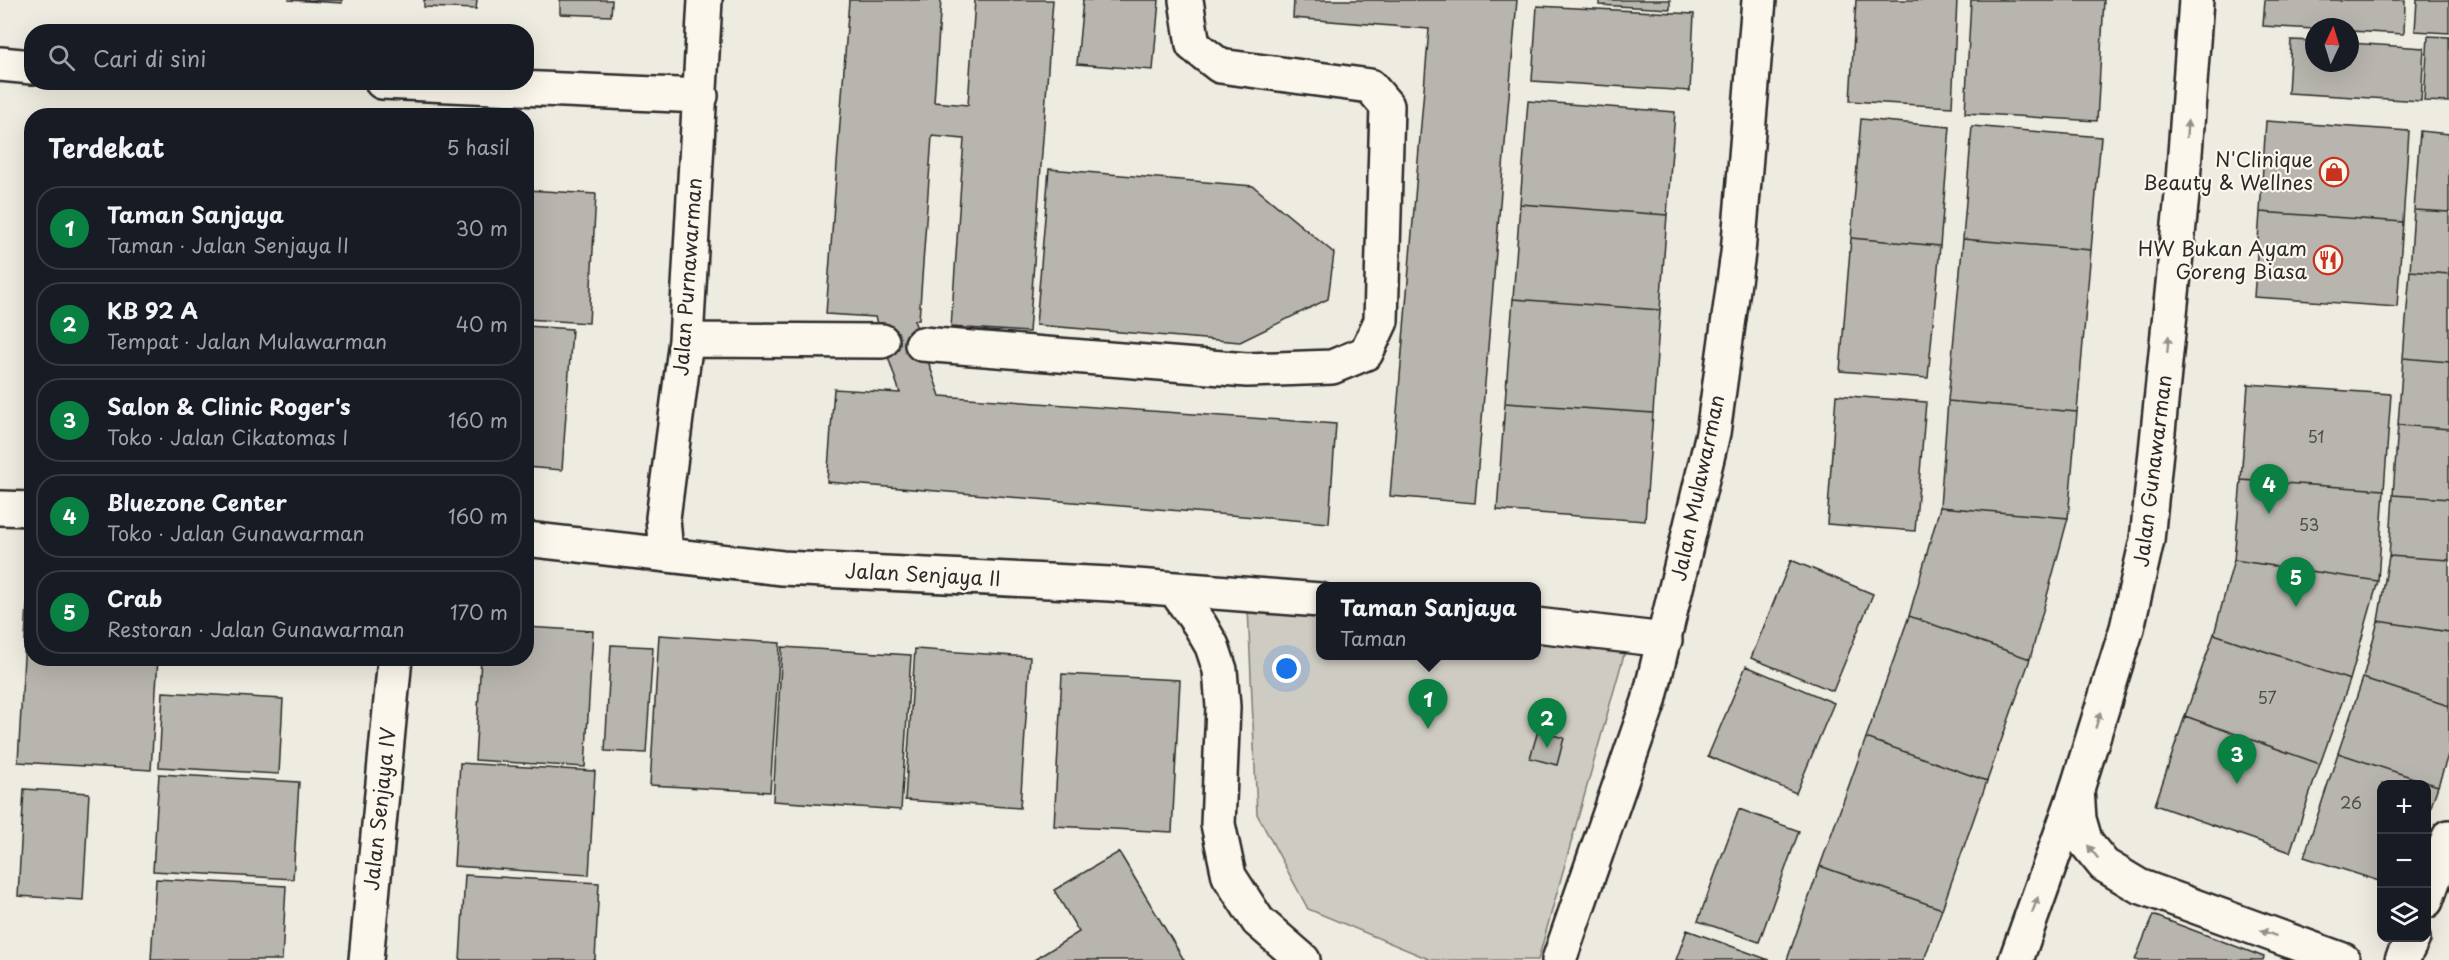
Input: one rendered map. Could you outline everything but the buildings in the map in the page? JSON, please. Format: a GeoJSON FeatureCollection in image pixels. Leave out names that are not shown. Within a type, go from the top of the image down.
{"type":"FeatureCollection","features":[{"type":"Feature","properties":{"kind":"street","name":"Jalan Purnawarman"},"geometry":{"type":"LineString","coordinates":[[666,554],[663,518],[686,340],[705,0]]}},
{"type":"Feature","properties":{"kind":"street"},"geometry":{"type":"LineString","coordinates":[[922,344],[1246,370],[1332,367],[1366,353],[1381,321],[1387,106],[1370,86],[1220,66],[1192,45],[1186,0]]}},
{"type":"Feature","properties":{"kind":"street","name":"Jalan Mulawarman"},"geometry":{"type":"LineString","coordinates":[[1558,960],[1649,701],[1713,432],[1738,253],[1759,0]]}},
{"type":"Feature","properties":{"kind":"street","name":"Jalan Gunawarman"},"geometry":{"type":"LineString","coordinates":[[2016,960],[2077,789],[2127,628],[2147,540],[2182,195],[2196,0]]}},
{"type":"Feature","properties":{"kind":"street"},"geometry":{"type":"LineString","coordinates":[[0,64],[24,66]]}},
{"type":"Feature","properties":{"kind":"street"},"geometry":{"type":"LineString","coordinates":[[534,89],[701,96]]}},
{"type":"Feature","properties":{"kind":"street"},"geometry":{"type":"LineString","coordinates":[[686,340],[882,341]]}},
{"type":"Feature","properties":{"kind":"street"},"geometry":{"type":"LineString","coordinates":[[0,508],[24,509]]}},
{"type":"Feature","properties":{"kind":"street","name":"Jalan Senjaya II"},"geometry":{"type":"LineString","coordinates":[[534,540],[782,568],[1110,584],[1316,600]]}},
{"type":"Feature","properties":{"kind":"street"},"geometry":{"type":"LineString","coordinates":[[1175,590],[1212,646],[1220,670],[1223,707],[1218,824],[1229,876],[1258,921],[1303,960]]}},
{"type":"Feature","properties":{"kind":"street"},"geometry":{"type":"LineString","coordinates":[[1541,626],[1665,640]]}},
{"type":"Feature","properties":{"kind":"street","name":"Jalan Senjaya IV"},"geometry":{"type":"LineString","coordinates":[[366,960],[394,666]]}},
{"type":"Feature","properties":{"kind":"street"},"geometry":{"type":"LineString","coordinates":[[2077,789],[2079,819],[2086,843],[2104,866],[2139,886],[2343,960]]}},
{"type":"Feature","properties":{"kind":"street"},"geometry":{"type":"LineString","coordinates":[[2431,889],[2449,837]]}},
{"type":"Feature","properties":{"kind":"street"},"geometry":{"type":"LineString","coordinates":[[2403,960],[2411,942]]}},
{"type":"Feature","properties":{"kind":"shaded area"},"geometry":{"type":"Polygon","coordinates":[[[1248,607],[1316,614],[1316,660],[1541,660],[1541,635],[1627,644],[1538,960],[1431,960],[1308,909],[1257,814],[1248,607]]]}},
{"type":"Feature","properties":{"kind":"place","name":"N'Clinique Beauty & Wellnes"},"geometry":{"type":"Point","coordinates":[2334,172]}},
{"type":"Feature","properties":{"kind":"place","name":"HW Bukan Ayam Goreng Biasa"},"geometry":{"type":"Point","coordinates":[2328,260]}},
{"type":"Feature","properties":{"kind":"place","name":"Bluezone Center"},"geometry":{"type":"Point","coordinates":[2269,514]}},
{"type":"Feature","properties":{"kind":"place","name":"Crab"},"geometry":{"type":"Point","coordinates":[2296,607]}},
{"type":"Feature","properties":{"kind":"place","name":"Taman Sanjaya"},"geometry":{"type":"Point","coordinates":[1428,729]}},
{"type":"Feature","properties":{"kind":"place","name":"KB 92 A"},"geometry":{"type":"Point","coordinates":[1547,748]}},
{"type":"Feature","properties":{"kind":"place","name":"Salon & Clinic Roger's"},"geometry":{"type":"Point","coordinates":[2237,784]}}]}
